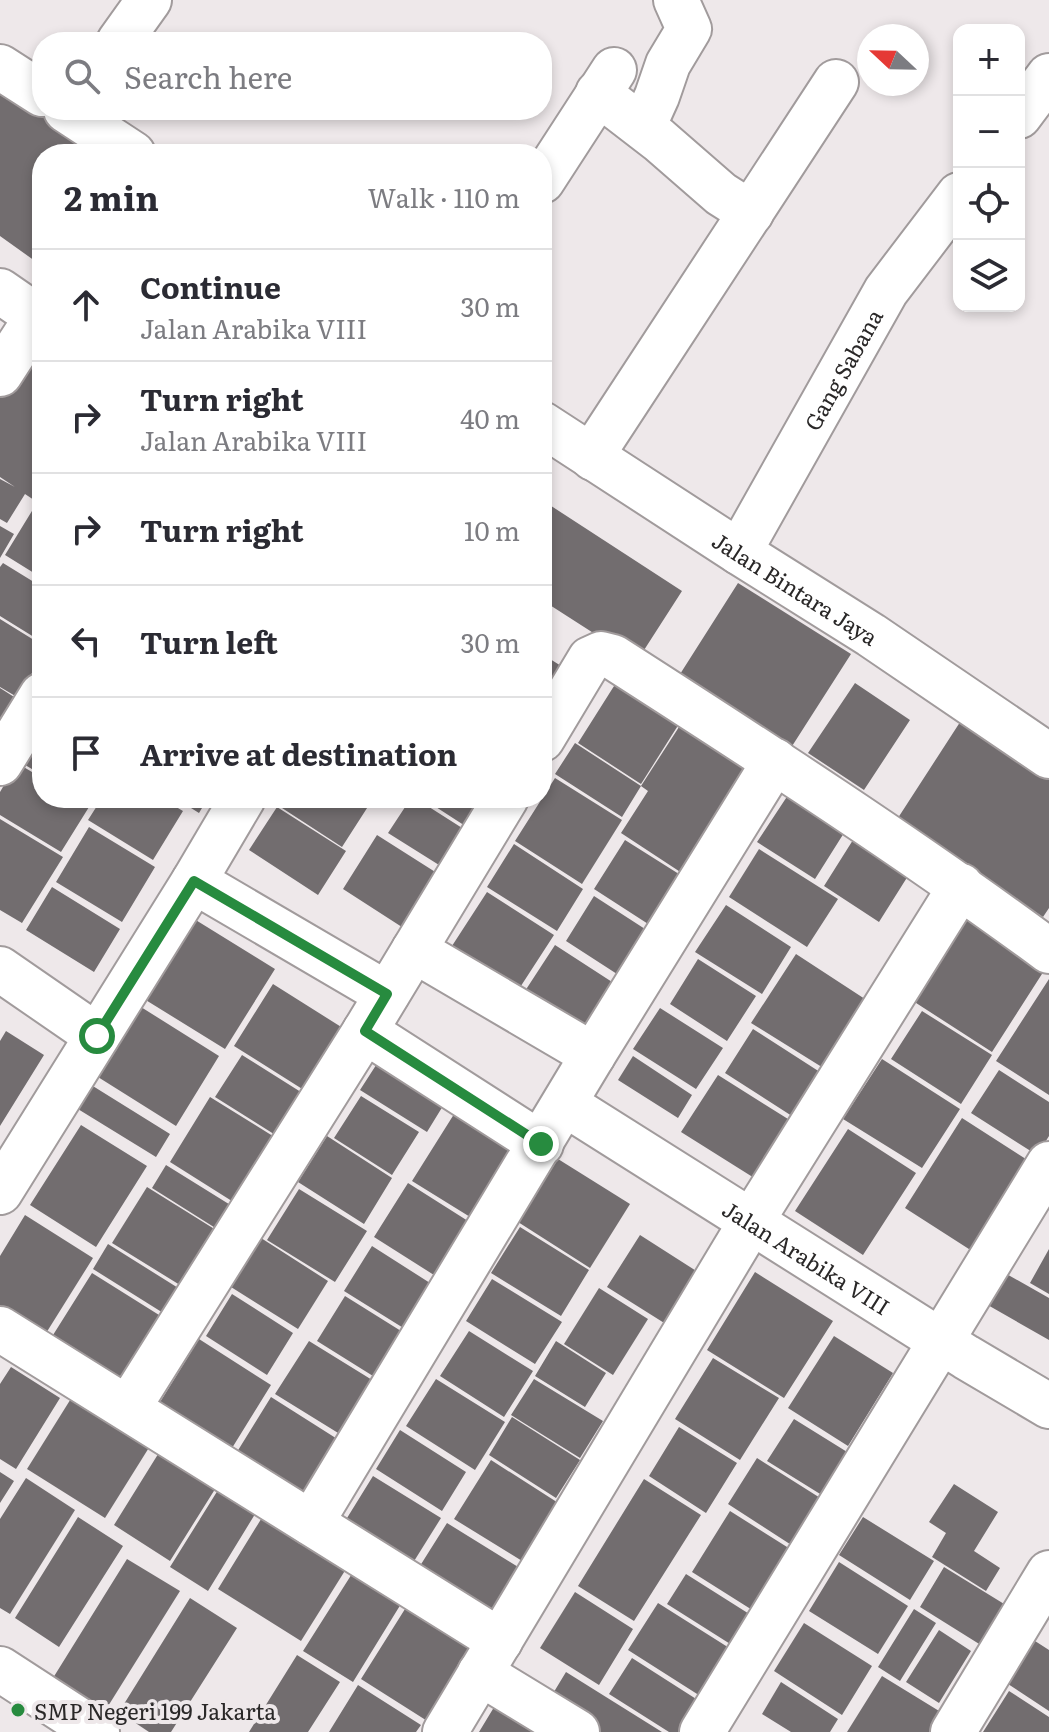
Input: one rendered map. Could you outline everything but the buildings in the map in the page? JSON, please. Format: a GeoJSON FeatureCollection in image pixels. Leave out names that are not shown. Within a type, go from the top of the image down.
{"type":"FeatureCollection","features":[{"type":"Feature","properties":{"kind":"street"},"geometry":{"type":"LineString","coordinates":[[126,32],[149,0]]}},
{"type":"Feature","properties":{"kind":"street"},"geometry":{"type":"LineString","coordinates":[[643,127],[668,64],[689,29],[676,0]]}},
{"type":"Feature","properties":{"kind":"street"},"geometry":{"type":"LineString","coordinates":[[0,67],[32,87]]}},
{"type":"Feature","properties":{"kind":"street"},"geometry":{"type":"LineString","coordinates":[[1025,108],[1049,76]]}},
{"type":"Feature","properties":{"kind":"street"},"geometry":{"type":"LineString","coordinates":[[552,166],[606,82],[643,127],[721,194],[751,213]]}},
{"type":"Feature","properties":{"kind":"street"},"geometry":{"type":"LineString","coordinates":[[593,458],[603,438],[836,82]]}},
{"type":"Feature","properties":{"kind":"street"},"geometry":{"type":"LineString","coordinates":[[83,120],[118,144]]}},
{"type":"Feature","properties":{"kind":"street","name":"Gang Sabana"},"geometry":{"type":"LineString","coordinates":[[739,552],[886,291],[953,203]]}},
{"type":"Feature","properties":{"kind":"street"},"geometry":{"type":"LineString","coordinates":[[0,291],[32,313]]}},
{"type":"Feature","properties":{"kind":"street"},"geometry":{"type":"LineString","coordinates":[[0,374],[32,328]]}},
{"type":"Feature","properties":{"kind":"street","name":"Jalan Bintara Jaya"},"geometry":{"type":"LineString","coordinates":[[552,431],[871,635],[1049,756]]}},
{"type":"Feature","properties":{"kind":"street"},"geometry":{"type":"LineString","coordinates":[[552,722],[590,659],[601,654],[613,657],[961,886],[1049,951]]}},
{"type":"Feature","properties":{"kind":"street"},"geometry":{"type":"LineString","coordinates":[[0,763],[32,711]]}},
{"type":"Feature","properties":{"kind":"street"},"geometry":{"type":"LineString","coordinates":[[311,1523],[593,1055],[775,761]]}},
{"type":"Feature","properties":{"kind":"street"},"geometry":{"type":"LineString","coordinates":[[0,1192],[237,808]]}},
{"type":"Feature","properties":{"kind":"street"},"geometry":{"type":"LineString","coordinates":[[128,1408],[365,1031],[500,808]]}},
{"type":"Feature","properties":{"kind":"street"},"geometry":{"type":"LineString","coordinates":[[194,881],[387,994]]}},
{"type":"Feature","properties":{"kind":"street"},"geometry":{"type":"LineString","coordinates":[[445,1732],[751,1222],[961,886]]}},
{"type":"Feature","properties":{"kind":"street"},"geometry":{"type":"LineString","coordinates":[[414,950],[593,1055]]}},
{"type":"Feature","properties":{"kind":"street"},"geometry":{"type":"LineString","coordinates":[[0,969],[97,1036]]}},
{"type":"Feature","properties":{"kind":"street"},"geometry":{"type":"LineString","coordinates":[[365,1031],[541,1144]]}},
{"type":"Feature","properties":{"kind":"street","name":"Jalan Arabika VIII"},"geometry":{"type":"LineString","coordinates":[[565,1104],[940,1341],[1049,1406]]}},
{"type":"Feature","properties":{"kind":"street"},"geometry":{"type":"LineString","coordinates":[[702,1732],[1049,1164]]}},
{"type":"Feature","properties":{"kind":"street"},"geometry":{"type":"LineString","coordinates":[[0,1329],[311,1523],[490,1657],[577,1732]]}},
{"type":"Feature","properties":{"kind":"street"},"geometry":{"type":"LineString","coordinates":[[953,1732],[1049,1573]]}},
{"type":"Feature","properties":{"kind":"street"},"geometry":{"type":"LineString","coordinates":[[0,1669],[97,1732]]}},
{"type":"Feature","properties":{"kind":"place","name":"SMP Negeri 199 Jakarta"},"geometry":{"type":"Point","coordinates":[18,1710]}},
{"type":"Feature","properties":{"kind":"route"},"geometry":{"type":"LineString","coordinates":[[97,1036],[194,881],[387,994],[365,1031],[541,1144]]}}]}
